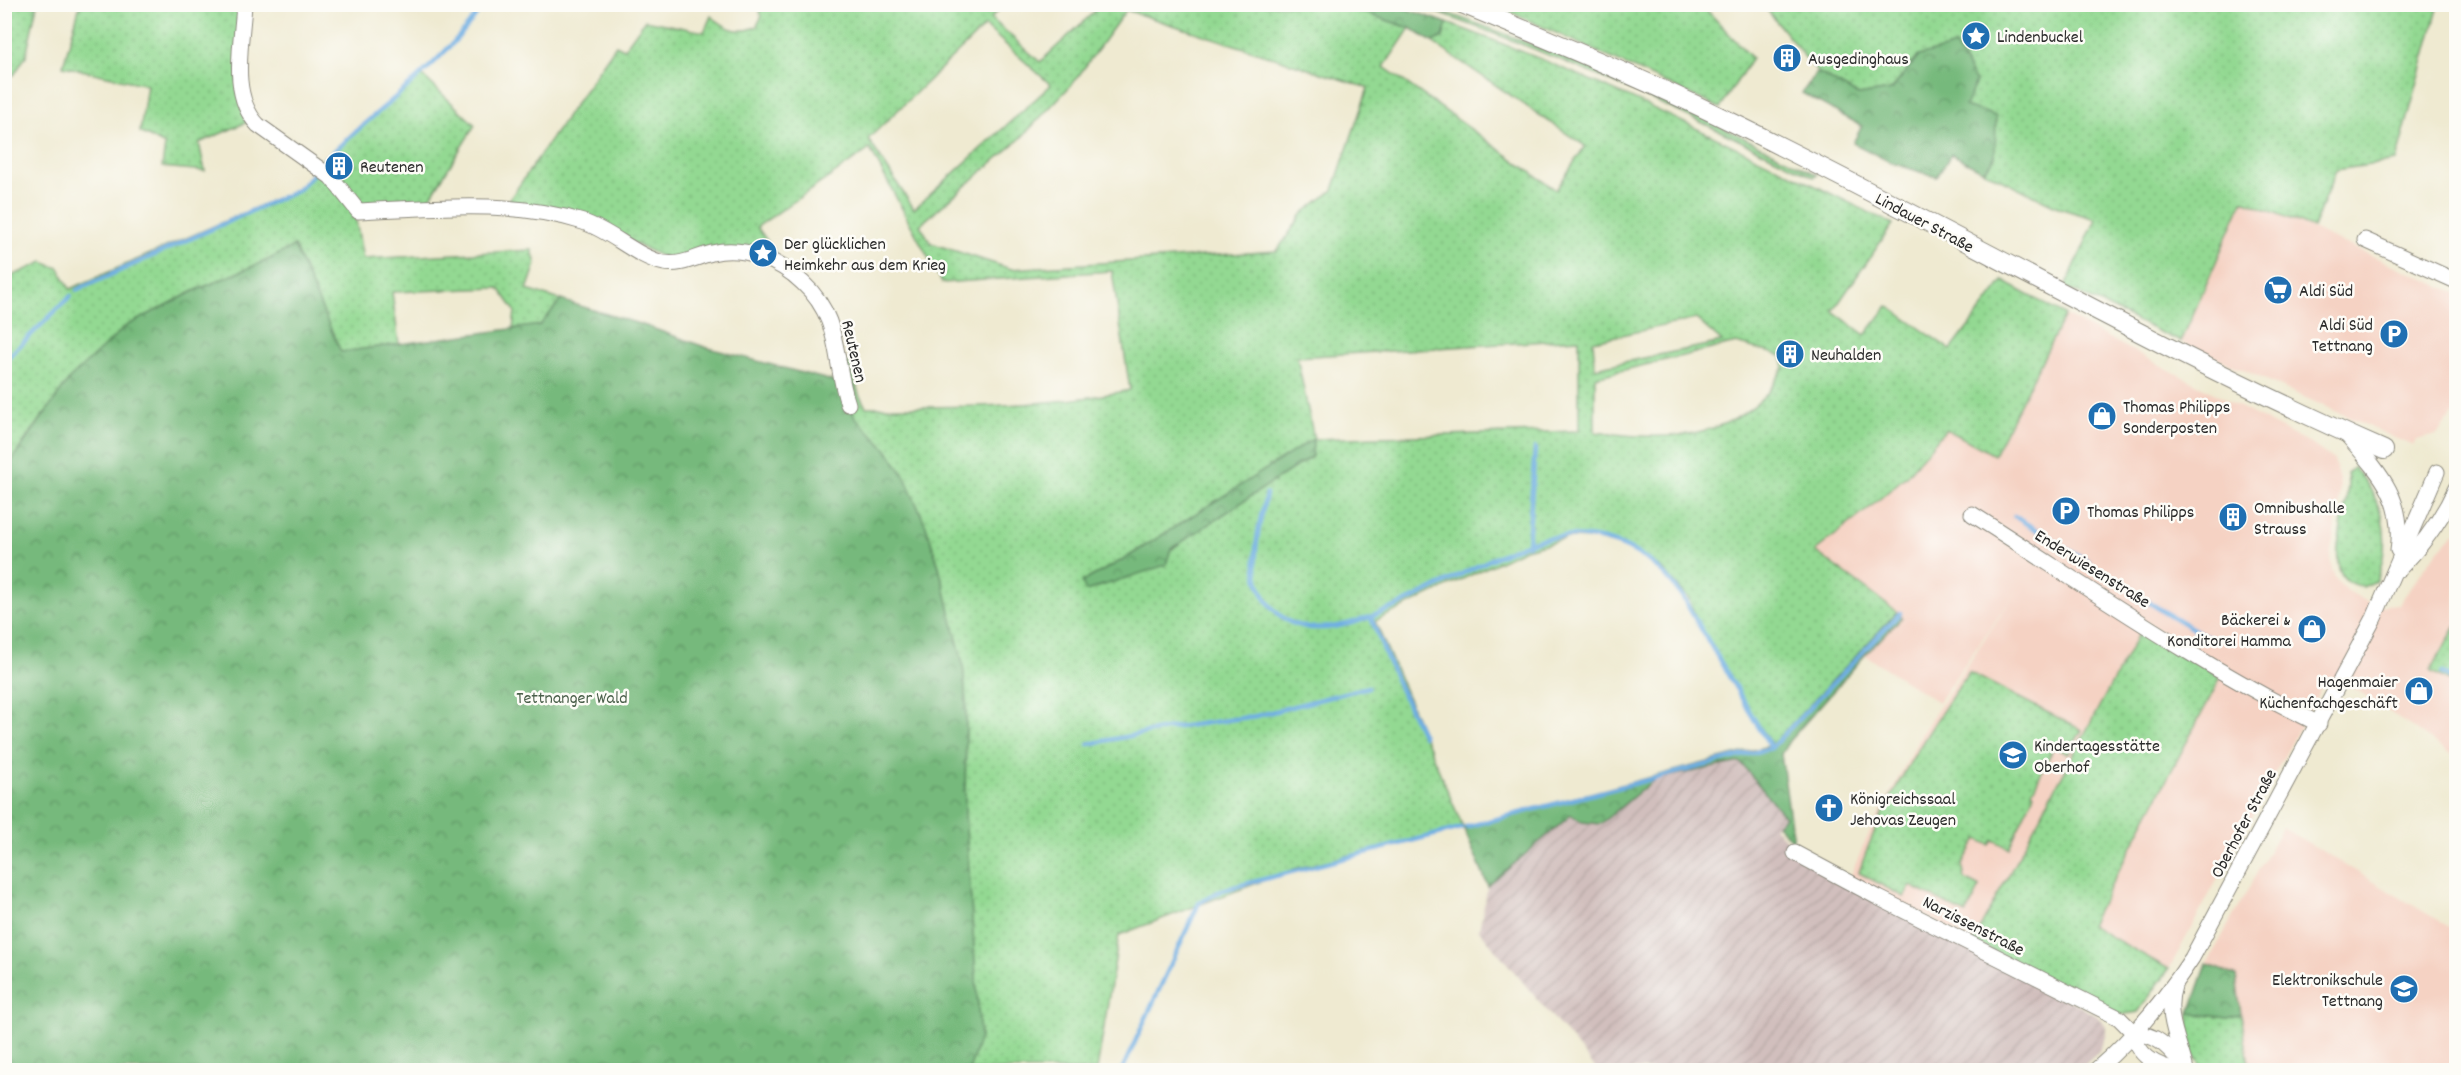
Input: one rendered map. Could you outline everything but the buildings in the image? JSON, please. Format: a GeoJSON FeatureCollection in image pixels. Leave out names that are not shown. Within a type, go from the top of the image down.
{"type":"FeatureCollection","features":[{"type":"Feature","properties":{"kind":"main road","name":"Lindauer Straße"},"geometry":{"type":"LineString","coordinates":[[1462,4],[1589,57],[1717,115],[2062,294],[2384,450]]}},
{"type":"Feature","properties":{"kind":"street","name":"Reutenen"},"geometry":{"type":"LineString","coordinates":[[244,4],[240,81],[250,117],[331,177],[357,211],[510,208],[537,211],[584,222],[639,252],[663,262],[683,262],[731,250],[776,263],[802,282],[825,312],[838,351],[843,391],[848,404]]}},
{"type":"Feature","properties":{"kind":"street"},"geometry":{"type":"LineString","coordinates":[[2365,240],[2457,280]]}},
{"type":"Feature","properties":{"kind":"street","name":"Oberhofer Straße"},"geometry":{"type":"LineString","coordinates":[[2346,433],[2375,466],[2391,493],[2397,509],[2401,534],[2394,574]]}},
{"type":"Feature","properties":{"kind":"street","name":"Oberhofer Straße"},"geometry":{"type":"LineString","coordinates":[[2096,1071],[2134,1033],[2175,984],[2192,958],[2319,724],[2394,574],[2437,472]]}},
{"type":"Feature","properties":{"kind":"street","name":"Oberhofer Straße"},"geometry":{"type":"LineString","coordinates":[[2394,574],[2424,542],[2440,520],[2457,488]]}},
{"type":"Feature","properties":{"kind":"street","name":"Enderwiesenstraße"},"geometry":{"type":"LineString","coordinates":[[1972,514],[2027,551],[2240,683],[2319,724]]}},
{"type":"Feature","properties":{"kind":"street","name":"Narzissenstraße"},"geometry":{"type":"LineString","coordinates":[[1795,853],[1879,898],[2119,1018],[2134,1033]]}},
{"type":"Feature","properties":{"kind":"street"},"geometry":{"type":"LineString","coordinates":[[2175,984],[2171,996],[2171,1013],[2186,1071]]}},
{"type":"Feature","properties":{"kind":"street"},"geometry":{"type":"LineString","coordinates":[[2177,1071],[2154,1063],[2141,1053],[2135,1043],[2134,1033],[2152,1036],[2169,1048],[2186,1071]]}},
{"type":"Feature","properties":{"kind":"shaded area"},"geometry":{"type":"Polygon","coordinates":[[[2244,199],[2456,293],[2456,410],[2437,435],[2416,440],[2413,446],[2181,342],[2244,199]]]}},
{"type":"Feature","properties":{"kind":"shaded area"},"geometry":{"type":"Polygon","coordinates":[[[2065,315],[2314,446],[2334,460],[2340,480],[2339,503],[2330,557],[2337,581],[2346,590],[2375,606],[2399,604],[2431,559],[2456,532],[2456,626],[2431,671],[2456,685],[2456,757],[2357,690],[2327,677],[2169,969],[2090,925],[2221,677],[2145,620],[1973,941],[1850,877],[1867,838],[1923,731],[2017,590],[1938,702],[1865,655],[1901,617],[1814,552],[1906,476],[1946,429],[1995,455],[2065,315]]]}},
{"type":"Feature","properties":{"kind":"shaded area"},"geometry":{"type":"Polygon","coordinates":[[[1740,762],[1786,817],[1774,828],[1797,849],[2096,1015],[2106,1026],[2106,1037],[2098,1052],[2079,1070],[1597,1070],[1479,930],[1488,886],[1571,815],[1600,824],[1655,779],[1740,762]]]}},
{"type":"Feature","properties":{"kind":"shaded area"},"geometry":{"type":"Polygon","coordinates":[[[2282,827],[2456,931],[2456,1070],[2205,1070],[2201,1066],[2192,1053],[2187,1038],[2190,1013],[2207,964],[2282,827]]]}},
{"type":"Feature","properties":{"kind":"green space"},"geometry":{"type":"Polygon","coordinates":[[[168,4],[233,7],[242,14],[238,79],[254,119],[199,143],[205,171],[162,167],[165,145],[140,132],[147,85],[63,66],[80,5],[168,4]]]}},
{"type":"Feature","properties":{"kind":"green space"},"geometry":{"type":"Polygon","coordinates":[[[4,5],[37,5],[26,56],[14,75],[5,76],[4,5]]]}},
{"type":"Feature","properties":{"kind":"green space"},"geometry":{"type":"Polygon","coordinates":[[[759,5],[1004,5],[991,18],[1040,62],[1095,11],[1089,5],[1341,5],[1410,28],[1384,67],[1556,190],[1585,146],[1432,42],[1443,37],[1447,23],[1561,67],[1617,92],[1728,143],[1893,224],[1833,311],[1865,335],[1888,306],[1951,350],[2003,281],[2065,315],[1994,455],[1946,429],[1906,476],[1815,551],[1897,612],[1772,745],[1738,692],[1696,618],[1689,599],[1664,570],[1632,549],[1595,539],[1568,538],[1525,549],[1375,621],[1463,827],[1294,869],[1119,935],[1097,1070],[969,1070],[980,1037],[965,813],[966,704],[963,664],[939,567],[926,526],[904,475],[887,450],[855,417],[848,404],[843,359],[850,364],[859,395],[866,407],[1032,403],[1130,390],[1112,271],[942,283],[870,149],[757,227],[775,252],[771,259],[756,253],[673,262],[615,234],[507,203],[616,45],[624,49],[645,20],[704,32],[711,16],[727,27],[737,30],[756,27],[761,18],[759,5]],[[1126,10],[1074,82],[1020,139],[920,225],[931,243],[1011,269],[1277,251],[1303,213],[1333,190],[1368,88],[1126,10]],[[985,26],[868,139],[914,209],[1051,85],[985,26]],[[1696,319],[1593,341],[1595,368],[1722,342],[1696,319]],[[1579,339],[1297,357],[1314,439],[1579,431],[1579,339]],[[1736,343],[1595,377],[1595,432],[1640,436],[1683,435],[1725,424],[1744,413],[1765,396],[1784,368],[1782,356],[1736,343]],[[1313,440],[1126,558],[1082,582],[1171,549],[1312,456],[1313,440]]]}},
{"type":"Feature","properties":{"kind":"green space"},"geometry":{"type":"Polygon","coordinates":[[[1341,5],[1395,5],[1447,23],[1443,37],[1432,42],[1410,28],[1341,5]]]}},
{"type":"Feature","properties":{"kind":"green space"},"geometry":{"type":"Polygon","coordinates":[[[1415,5],[1424,5],[1575,61],[1673,104],[1817,175],[1814,177],[1618,84],[1415,5]]]}},
{"type":"Feature","properties":{"kind":"green space"},"geometry":{"type":"Polygon","coordinates":[[[1495,5],[1702,5],[1752,58],[1720,108],[1495,5]]]}},
{"type":"Feature","properties":{"kind":"green space"},"geometry":{"type":"Polygon","coordinates":[[[1763,5],[2439,5],[2396,161],[2336,170],[2313,228],[2243,200],[2181,342],[2065,287],[2096,219],[2062,209],[1984,171],[1995,156],[1965,106],[1919,56],[1891,90],[1858,95],[1817,72],[1763,5]]]}},
{"type":"Feature","properties":{"kind":"green space"},"geometry":{"type":"Polygon","coordinates":[[[1955,46],[1976,82],[1965,106],[1996,116],[1995,156],[1984,171],[1951,154],[1937,177],[1892,163],[1853,143],[1862,126],[1802,93],[1817,72],[1858,95],[1891,90],[1919,56],[1955,46]]]}},
{"type":"Feature","properties":{"kind":"green space"},"geometry":{"type":"Polygon","coordinates":[[[422,75],[475,125],[425,206],[364,206],[321,161],[422,75]]]}},
{"type":"Feature","properties":{"kind":"green space"},"geometry":{"type":"Polygon","coordinates":[[[317,169],[355,215],[363,259],[532,250],[536,264],[527,290],[561,300],[541,325],[513,329],[515,311],[499,288],[392,292],[399,344],[341,352],[294,246],[270,259],[194,291],[126,326],[41,417],[5,470],[5,279],[43,262],[59,268],[70,289],[298,189],[317,169]]]}},
{"type":"Feature","properties":{"kind":"green space","name":"Tettnanger Wald"},"geometry":{"type":"Polygon","coordinates":[[[294,246],[341,352],[540,325],[561,300],[705,347],[840,383],[855,417],[887,450],[904,475],[926,526],[939,567],[963,664],[966,704],[965,813],[980,1037],[969,1070],[5,1070],[5,470],[70,378],[126,326],[194,291],[270,259],[294,246]]]}},
{"type":"Feature","properties":{"kind":"green space"},"geometry":{"type":"Polygon","coordinates":[[[1313,439],[1312,456],[1171,549],[1166,565],[1086,591],[1082,582],[1126,558],[1313,439]]]}},
{"type":"Feature","properties":{"kind":"green space"},"geometry":{"type":"Polygon","coordinates":[[[2354,467],[2372,493],[2383,521],[2384,550],[2381,565],[2376,581],[2363,587],[2346,580],[2340,571],[2338,559],[2338,545],[2348,486],[2347,474],[2354,467]]]}},
{"type":"Feature","properties":{"kind":"green space"},"geometry":{"type":"Polygon","coordinates":[[[1897,612],[1902,617],[1789,741],[1781,754],[1793,841],[1777,825],[1785,817],[1740,762],[1655,779],[1600,824],[1582,822],[1571,815],[1488,886],[1463,827],[1772,745],[1897,612]]]}},
{"type":"Feature","properties":{"kind":"green space"},"geometry":{"type":"Polygon","coordinates":[[[2456,626],[2456,685],[2430,671],[2456,626]]]}},
{"type":"Feature","properties":{"kind":"green space"},"geometry":{"type":"Polygon","coordinates":[[[2142,627],[2221,677],[2090,925],[2169,969],[2138,1012],[2120,1015],[1973,941],[2142,627]]]}},
{"type":"Feature","properties":{"kind":"green space"},"geometry":{"type":"Polygon","coordinates":[[[1969,672],[2082,730],[2068,754],[2054,747],[2009,848],[1993,840],[1990,845],[1977,839],[1962,865],[1965,879],[1980,887],[1966,914],[1911,886],[1904,897],[1859,873],[1879,821],[1906,769],[1969,672]]]}},
{"type":"Feature","properties":{"kind":"green space"},"geometry":{"type":"Polygon","coordinates":[[[2207,964],[2236,976],[2241,1014],[2228,1018],[2190,1013],[2207,964]]]}},
{"type":"Feature","properties":{"kind":"green space"},"geometry":{"type":"Polygon","coordinates":[[[2190,1013],[2228,1018],[2241,1014],[2250,1070],[2205,1070],[2190,1044],[2190,1013]]]}},
{"type":"Feature","properties":{"kind":"waterway"},"geometry":{"type":"LineString","coordinates":[[324,161],[429,68],[449,48],[484,4]]}},
{"type":"Feature","properties":{"kind":"waterway"},"geometry":{"type":"LineString","coordinates":[[77,290],[298,190],[313,174]]}},
{"type":"Feature","properties":{"kind":"waterway"},"geometry":{"type":"LineString","coordinates":[[4,361],[71,296]]}},
{"type":"Feature","properties":{"kind":"waterway"},"geometry":{"type":"LineString","coordinates":[[1528,545],[1535,448]]}},
{"type":"Feature","properties":{"kind":"waterway"},"geometry":{"type":"LineString","coordinates":[[1266,494],[1259,527],[1256,560],[1261,590],[1269,604],[1282,617],[1308,628],[1339,626],[1375,615],[1520,546],[1548,538],[1588,537],[1624,546],[1655,566],[1682,596],[1771,748]]}},
{"type":"Feature","properties":{"kind":"waterway"},"geometry":{"type":"LineString","coordinates":[[2014,516],[2089,562]]}},
{"type":"Feature","properties":{"kind":"waterway"},"geometry":{"type":"LineString","coordinates":[[2133,593],[2212,640]]}},
{"type":"Feature","properties":{"kind":"waterway"},"geometry":{"type":"LineString","coordinates":[[1466,827],[1771,748],[1900,613]]}},
{"type":"Feature","properties":{"kind":"waterway"},"geometry":{"type":"LineString","coordinates":[[1371,618],[1396,680],[1423,736]]}},
{"type":"Feature","properties":{"kind":"waterway"},"geometry":{"type":"LineString","coordinates":[[2442,673],[2456,681]]}},
{"type":"Feature","properties":{"kind":"waterway"},"geometry":{"type":"LineString","coordinates":[[1088,744],[1171,728],[1256,716],[1368,687]]}},
{"type":"Feature","properties":{"kind":"waterway"},"geometry":{"type":"LineString","coordinates":[[1122,1070],[1199,903],[1222,890],[1461,828]]}},
{"type":"Feature","properties":{"kind":"place","name":"Lindenbuckel"},"geometry":{"type":"Point","coordinates":[1976,36]}},
{"type":"Feature","properties":{"kind":"place","name":"Ausgedinghaus"},"geometry":{"type":"Point","coordinates":[1787,58]}},
{"type":"Feature","properties":{"kind":"place","name":"Reutenen"},"geometry":{"type":"Point","coordinates":[339,166]}},
{"type":"Feature","properties":{"kind":"place","name":"Der glücklichen Heimkehr aus dem Krieg"},"geometry":{"type":"Point","coordinates":[763,253]}},
{"type":"Feature","properties":{"kind":"place","name":"Aldi Süd"},"geometry":{"type":"Point","coordinates":[2278,290]}},
{"type":"Feature","properties":{"kind":"place","name":"Aldi Süd Tettnang"},"geometry":{"type":"Point","coordinates":[2394,334]}},
{"type":"Feature","properties":{"kind":"place","name":"Neuhalden"},"geometry":{"type":"Point","coordinates":[1790,354]}},
{"type":"Feature","properties":{"kind":"place","name":"Thomas Philipps Sonderposten"},"geometry":{"type":"Point","coordinates":[2102,416]}},
{"type":"Feature","properties":{"kind":"place","name":"Thomas Philipps"},"geometry":{"type":"Point","coordinates":[2066,511]}},
{"type":"Feature","properties":{"kind":"place","name":"Omnibushalle Strauss"},"geometry":{"type":"Point","coordinates":[2233,517]}},
{"type":"Feature","properties":{"kind":"place","name":"Bäckerei & Konditorei Hamma"},"geometry":{"type":"Point","coordinates":[2312,629]}},
{"type":"Feature","properties":{"kind":"place","name":"Hagenmaier Küchenfachgeschäft"},"geometry":{"type":"Point","coordinates":[2419,691]}},
{"type":"Feature","properties":{"kind":"place","name":"Kindertagesstätte Oberhof"},"geometry":{"type":"Point","coordinates":[2013,755]}},
{"type":"Feature","properties":{"kind":"place","name":"Königreichssaal Jehovas Zeugen"},"geometry":{"type":"Point","coordinates":[1829,808]}},
{"type":"Feature","properties":{"kind":"place","name":"Elektronikschule Tettnang"},"geometry":{"type":"Point","coordinates":[2404,989]}}]}
